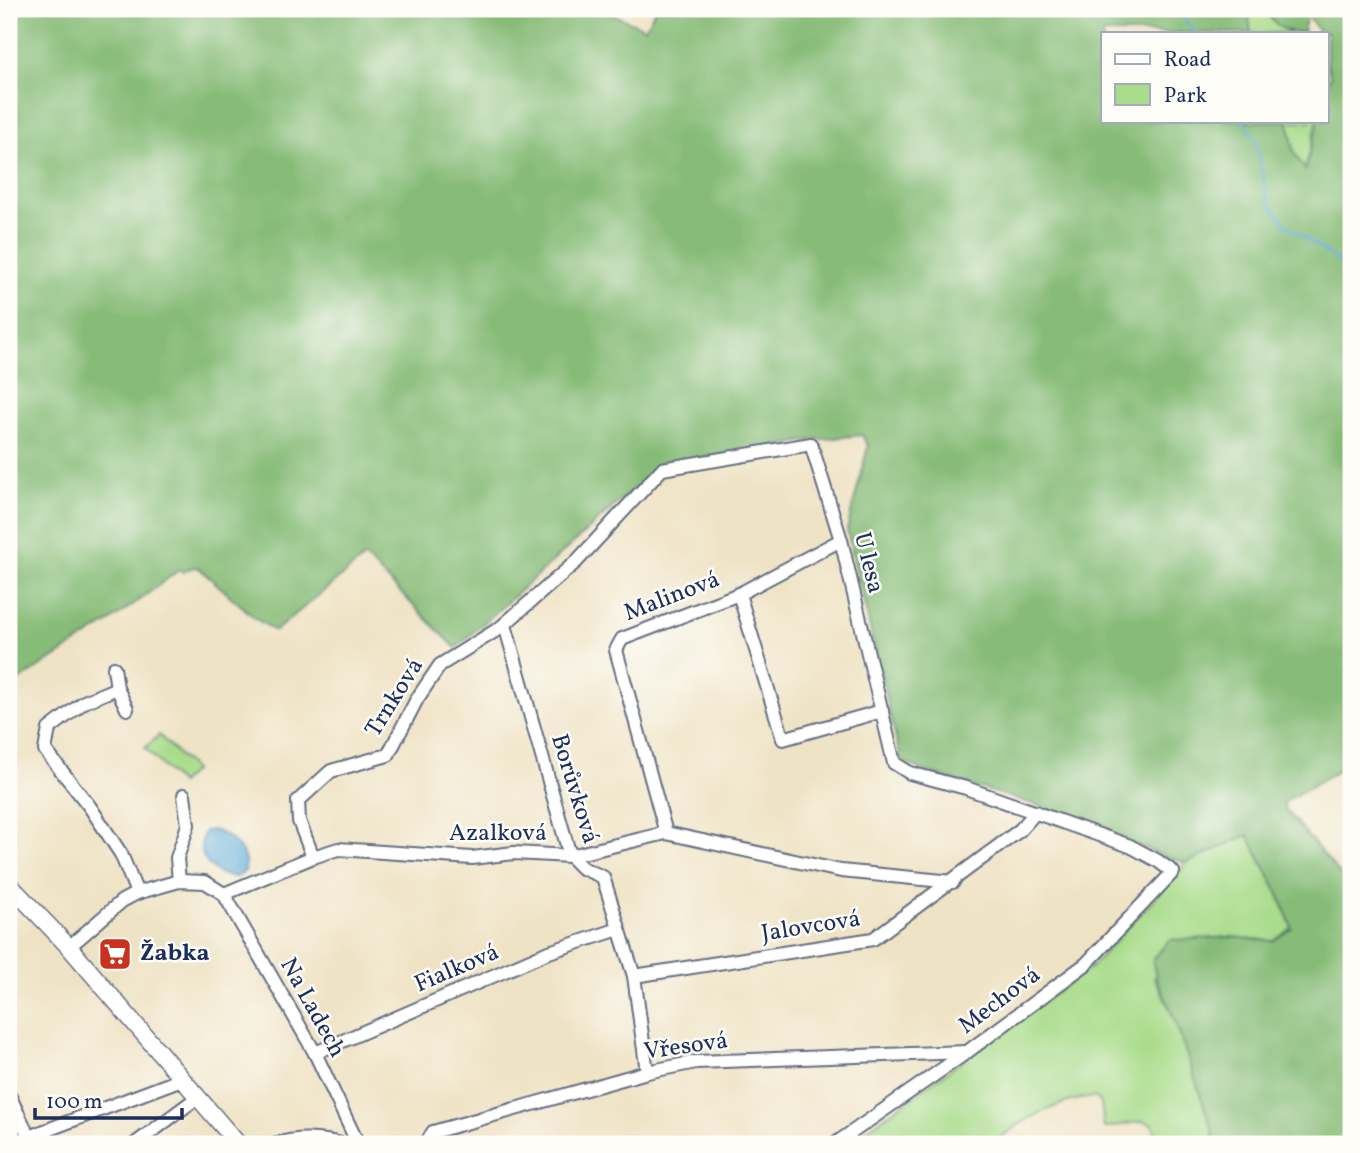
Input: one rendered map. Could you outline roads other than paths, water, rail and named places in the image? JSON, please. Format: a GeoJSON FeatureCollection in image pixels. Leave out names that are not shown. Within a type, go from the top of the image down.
{"type":"FeatureCollection","features":[{"type":"Feature","properties":{"kind":"main road"},"geometry":{"type":"LineString","coordinates":[[9,884],[69,947],[238,1144]]}},
{"type":"Feature","properties":{"kind":"street","name":"U lesa"},"geometry":{"type":"LineString","coordinates":[[505,625],[577,561],[662,469],[811,444],[841,540],[894,763],[910,773],[1036,811],[1130,846],[1173,872]]}},
{"type":"Feature","properties":{"kind":"street","name":"Malinová"},"geometry":{"type":"LineString","coordinates":[[666,833],[616,650],[622,639],[738,594],[841,540]]}},
{"type":"Feature","properties":{"kind":"street"},"geometry":{"type":"LineString","coordinates":[[738,594],[783,739],[882,711]]}},
{"type":"Feature","properties":{"kind":"street","name":"Borůvková"},"geometry":{"type":"LineString","coordinates":[[505,625],[570,856],[582,868],[603,877],[634,976],[647,1072]]}},
{"type":"Feature","properties":{"kind":"street","name":"Trnková"},"geometry":{"type":"LineString","coordinates":[[313,857],[299,821],[298,801],[331,771],[388,755],[417,699],[440,664],[505,625]]}},
{"type":"Feature","properties":{"kind":"street"},"geometry":{"type":"LineString","coordinates":[[114,668],[117,688],[127,709]]}},
{"type":"Feature","properties":{"kind":"street"},"geometry":{"type":"LineString","coordinates":[[117,688],[84,702],[50,729],[45,750],[90,807],[121,855],[137,893]]}},
{"type":"Feature","properties":{"kind":"street"},"geometry":{"type":"LineString","coordinates":[[179,881],[177,858],[188,825],[184,794]]}},
{"type":"Feature","properties":{"kind":"street","name":"Jalovcová"},"geometry":{"type":"LineString","coordinates":[[634,976],[873,939],[1020,830],[1036,811]]}},
{"type":"Feature","properties":{"kind":"street","name":"Azalková"},"geometry":{"type":"LineString","coordinates":[[224,894],[338,849],[472,858],[514,853],[570,856],[666,833],[841,871],[953,882]]}},
{"type":"Feature","properties":{"kind":"street","name":"Mechová"},"geometry":{"type":"LineString","coordinates":[[835,1144],[967,1052],[1086,964],[1173,872]]}},
{"type":"Feature","properties":{"kind":"street"},"geometry":{"type":"LineString","coordinates":[[69,947],[122,901],[137,893],[179,881],[205,882],[224,894]]}},
{"type":"Feature","properties":{"kind":"street","name":"Na Ladech"},"geometry":{"type":"LineString","coordinates":[[224,894],[315,1053],[358,1144]]}},
{"type":"Feature","properties":{"kind":"street","name":"Fialková"},"geometry":{"type":"LineString","coordinates":[[315,1053],[547,953],[619,929]]}},
{"type":"Feature","properties":{"kind":"street","name":"Vřesová"},"geometry":{"type":"LineString","coordinates":[[426,1144],[433,1132],[647,1072],[696,1062],[967,1052]]}},
{"type":"Feature","properties":{"kind":"street"},"geometry":{"type":"LineString","coordinates":[[10,1144],[182,1079]]}},
{"type":"Feature","properties":{"kind":"street"},"geometry":{"type":"LineString","coordinates":[[9,1095],[29,1137]]}},
{"type":"Feature","properties":{"kind":"street"},"geometry":{"type":"LineString","coordinates":[[135,1144],[198,1097]]}},
{"type":"Feature","properties":{"kind":"street"},"geometry":{"type":"LineString","coordinates":[[276,1144],[311,1139],[342,1144]]}},
{"type":"Feature","properties":{"kind":"water"},"geometry":{"type":"Polygon","coordinates":[[[211,830],[230,839],[244,857],[245,871],[237,877],[220,874],[203,856],[202,839],[205,831],[211,830]]]}},
{"type":"Feature","properties":{"kind":"waterway"},"geometry":{"type":"LineString","coordinates":[[1177,9],[1194,32]]}},
{"type":"Feature","properties":{"kind":"waterway"},"geometry":{"type":"LineString","coordinates":[[1245,122],[1256,142],[1268,202],[1288,226],[1351,270]]}},
{"type":"Feature","properties":{"kind":"place","name":"Žabka"},"geometry":{"type":"Point","coordinates":[115,954]}}]}
